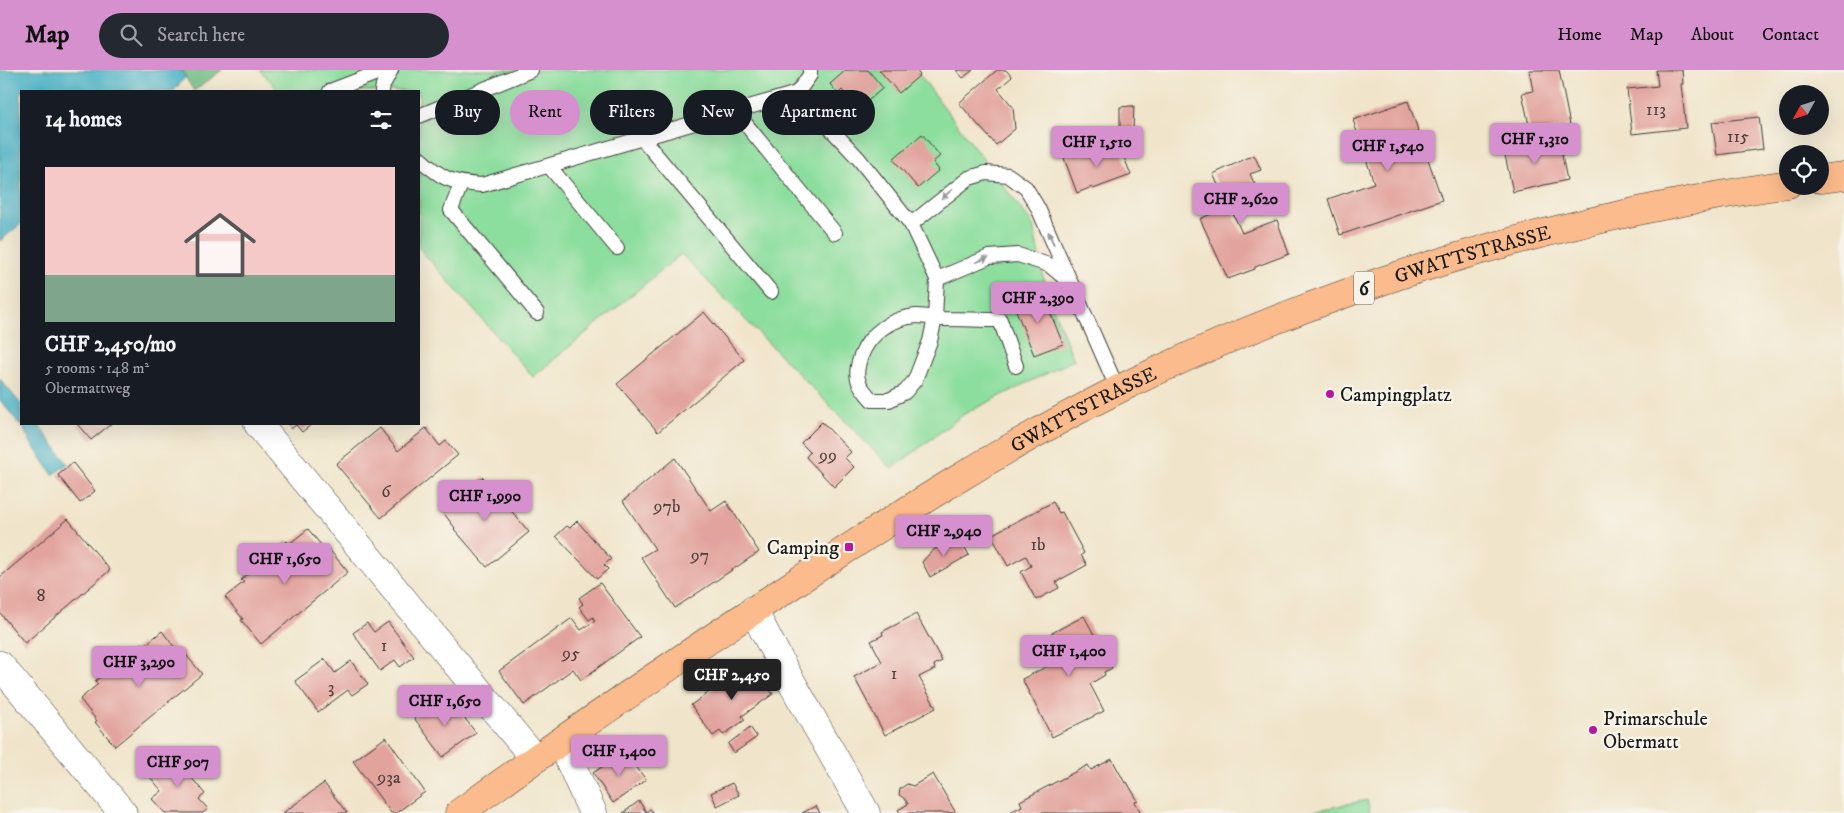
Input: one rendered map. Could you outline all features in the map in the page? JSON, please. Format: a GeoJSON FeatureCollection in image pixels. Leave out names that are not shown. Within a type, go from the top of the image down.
{"type":"FeatureCollection","features":[{"type":"Feature","properties":{"kind":"main road"},"geometry":{"type":"LineString","coordinates":[[1829,178],[1844,176]]}},
{"type":"Feature","properties":{"kind":"main road","name":"GWATTSTRASSE"},"geometry":{"type":"LineString","coordinates":[[459,813],[753,610],[955,480],[1118,390],[1168,366],[1257,327],[1348,293],[1447,260],[1630,211],[1779,185]]}},
{"type":"Feature","properties":{"kind":"street"},"geometry":{"type":"LineString","coordinates":[[259,425],[535,759]]}},
{"type":"Feature","properties":{"kind":"street"},"geometry":{"type":"LineString","coordinates":[[753,610],[784,669],[866,813]]}},
{"type":"Feature","properties":{"kind":"street"},"geometry":{"type":"LineString","coordinates":[[0,664],[123,813]]}},
{"type":"Feature","properties":{"kind":"street"},"geometry":{"type":"LineString","coordinates":[[561,742],[593,813]]}},
{"type":"Feature","properties":{"kind":"lane"},"geometry":{"type":"LineString","coordinates":[[333,90],[385,70]]}},
{"type":"Feature","properties":{"kind":"lane"},"geometry":{"type":"LineString","coordinates":[[382,90],[382,85],[391,70]]}},
{"type":"Feature","properties":{"kind":"lane"},"geometry":{"type":"LineString","coordinates":[[420,116],[531,70]]}},
{"type":"Feature","properties":{"kind":"lane"},"geometry":{"type":"LineString","coordinates":[[799,90],[810,76],[810,70]]}},
{"type":"Feature","properties":{"kind":"lane"},"geometry":{"type":"LineString","coordinates":[[420,159],[437,175],[461,184],[482,185],[683,126]]}},
{"type":"Feature","properties":{"kind":"lane"},"geometry":{"type":"LineString","coordinates":[[752,132],[835,233]]}},
{"type":"Feature","properties":{"kind":"lane"},"geometry":{"type":"LineString","coordinates":[[836,135],[911,224],[937,278],[935,318],[923,361],[914,380],[905,392],[889,400],[872,400],[860,387],[856,369],[863,351],[877,332],[894,321],[916,316],[935,318],[1000,320],[1016,366]]}},
{"type":"Feature","properties":{"kind":"lane"},"geometry":{"type":"LineString","coordinates":[[642,138],[770,292]]}},
{"type":"Feature","properties":{"kind":"lane"},"geometry":{"type":"LineString","coordinates":[[549,166],[617,248]]}},
{"type":"Feature","properties":{"kind":"lane"},"geometry":{"type":"LineString","coordinates":[[911,224],[968,178],[986,173],[1008,176],[1026,188],[1038,208],[1118,390]]}},
{"type":"Feature","properties":{"kind":"lane"},"geometry":{"type":"LineString","coordinates":[[461,184],[451,210],[538,313]]}},
{"type":"Feature","properties":{"kind":"lane"},"geometry":{"type":"LineString","coordinates":[[937,278],[989,258],[1018,255],[1049,266],[1070,283]]}},
{"type":"Feature","properties":{"kind":"green space"},"geometry":{"type":"Polygon","coordinates":[[[181,70],[222,70],[195,90],[193,90],[181,70]]]}},
{"type":"Feature","properties":{"kind":"green space"},"geometry":{"type":"Polygon","coordinates":[[[260,70],[916,70],[1033,225],[1046,291],[1074,360],[964,414],[892,469],[681,254],[533,377],[420,249],[420,90],[278,90],[260,70]]]}},
{"type":"Feature","properties":{"kind":"green space"},"geometry":{"type":"Polygon","coordinates":[[[1367,800],[1370,813],[1304,813],[1367,800]]]}},
{"type":"Feature","properties":{"kind":"water"},"geometry":{"type":"Polygon","coordinates":[[[0,70],[181,70],[185,77],[175,90],[20,90],[20,225],[0,241],[0,70]]]}},
{"type":"Feature","properties":{"kind":"water"},"geometry":{"type":"Polygon","coordinates":[[[0,379],[20,403],[20,425],[0,400],[0,379]]]}},
{"type":"Feature","properties":{"kind":"water"},"geometry":{"type":"Polygon","coordinates":[[[20,425],[39,425],[68,464],[53,475],[20,425]]]}},
{"type":"Feature","properties":{"kind":"building"},"geometry":{"type":"Polygon","coordinates":[[[846,70],[868,70],[883,88],[875,95],[875,90],[835,90],[830,84],[846,70]]]}},
{"type":"Feature","properties":{"kind":"building"},"geometry":{"type":"Polygon","coordinates":[[[879,70],[916,70],[920,75],[899,93],[879,70]]]}},
{"type":"Feature","properties":{"kind":"building"},"geometry":{"type":"Polygon","coordinates":[[[956,70],[973,70],[963,78],[956,70]]]}},
{"type":"Feature","properties":{"kind":"building"},"geometry":{"type":"Polygon","coordinates":[[[997,70],[1006,70],[1012,77],[998,89],[1013,107],[1015,129],[996,145],[959,103],[997,70]]]}},
{"type":"Feature","properties":{"kind":"building"},"geometry":{"type":"Polygon","coordinates":[[[1529,70],[1559,70],[1570,125],[1531,134],[1522,93],[1533,91],[1529,70]]]}},
{"type":"Feature","properties":{"kind":"building"},"geometry":{"type":"Polygon","coordinates":[[[1656,70],[1682,70],[1683,84],[1681,84],[1686,128],[1632,134],[1627,89],[1658,86],[1656,70]]]}},
{"type":"Feature","properties":{"kind":"building"},"geometry":{"type":"Polygon","coordinates":[[[1408,101],[1442,200],[1340,235],[1328,199],[1374,183],[1353,120],[1408,101]]]}},
{"type":"Feature","properties":{"kind":"building"},"geometry":{"type":"Polygon","coordinates":[[[1134,106],[1133,130],[1120,130],[1120,107],[1134,106]]]}},
{"type":"Feature","properties":{"kind":"building"},"geometry":{"type":"Polygon","coordinates":[[[1759,117],[1763,149],[1717,155],[1712,122],[1759,117]]]}},
{"type":"Feature","properties":{"kind":"building"},"geometry":{"type":"Polygon","coordinates":[[[922,134],[940,156],[933,162],[939,170],[918,188],[893,159],[922,134]]]}},
{"type":"Feature","properties":{"kind":"building"},"geometry":{"type":"Polygon","coordinates":[[[1559,140],[1567,180],[1513,192],[1503,146],[1520,142],[1521,148],[1559,140]]]}},
{"type":"Feature","properties":{"kind":"building"},"geometry":{"type":"Polygon","coordinates":[[[1118,142],[1131,175],[1077,193],[1064,158],[1079,152],[1081,156],[1118,142]]]}},
{"type":"Feature","properties":{"kind":"building"},"geometry":{"type":"Polygon","coordinates":[[[1254,155],[1261,170],[1250,174],[1259,194],[1230,207],[1242,233],[1277,220],[1289,254],[1228,279],[1200,219],[1228,206],[1213,174],[1254,155]]]}},
{"type":"Feature","properties":{"kind":"building"},"geometry":{"type":"Polygon","coordinates":[[[1042,292],[1063,344],[1034,355],[1013,303],[1042,292]]]}},
{"type":"Feature","properties":{"kind":"building"},"geometry":{"type":"Polygon","coordinates":[[[704,312],[744,360],[658,432],[617,384],[704,312]]]}},
{"type":"Feature","properties":{"kind":"building"},"geometry":{"type":"Polygon","coordinates":[[[822,422],[851,452],[845,458],[854,467],[834,487],[806,457],[810,452],[801,443],[822,422]]]}},
{"type":"Feature","properties":{"kind":"building"},"geometry":{"type":"Polygon","coordinates":[[[78,425],[110,425],[91,440],[78,425]]]}},
{"type":"Feature","properties":{"kind":"building"},"geometry":{"type":"Polygon","coordinates":[[[296,425],[311,425],[302,432],[296,425]]]}},
{"type":"Feature","properties":{"kind":"building"},"geometry":{"type":"Polygon","coordinates":[[[380,428],[398,451],[426,428],[440,446],[446,441],[458,455],[381,518],[336,464],[380,428]]]}},
{"type":"Feature","properties":{"kind":"building"},"geometry":{"type":"Polygon","coordinates":[[[675,458],[711,511],[726,501],[759,552],[675,608],[641,557],[655,549],[623,501],[675,458]]]}},
{"type":"Feature","properties":{"kind":"building"},"geometry":{"type":"Polygon","coordinates":[[[73,463],[95,491],[80,503],[58,475],[73,463]]]}},
{"type":"Feature","properties":{"kind":"building"},"geometry":{"type":"Polygon","coordinates":[[[483,477],[529,532],[487,567],[454,529],[442,511],[483,477]]]}},
{"type":"Feature","properties":{"kind":"building"},"geometry":{"type":"Polygon","coordinates":[[[1053,502],[1059,513],[1062,512],[1084,553],[1081,555],[1087,565],[1056,582],[1059,588],[1036,600],[1021,572],[1031,566],[1026,556],[1008,566],[991,535],[1053,502]]]}},
{"type":"Feature","properties":{"kind":"building"},"geometry":{"type":"Polygon","coordinates":[[[68,519],[110,570],[25,643],[0,613],[0,577],[68,519]]]}},
{"type":"Feature","properties":{"kind":"building"},"geometry":{"type":"Polygon","coordinates":[[[577,521],[611,559],[604,565],[608,569],[597,579],[556,536],[567,526],[570,528],[577,521]]]}},
{"type":"Feature","properties":{"kind":"building"},"geometry":{"type":"Polygon","coordinates":[[[308,529],[326,551],[328,548],[348,572],[261,644],[225,597],[244,582],[241,580],[253,570],[255,573],[278,553],[276,550],[287,541],[289,544],[308,529]]]}},
{"type":"Feature","properties":{"kind":"building"},"geometry":{"type":"Polygon","coordinates":[[[961,541],[969,555],[930,577],[922,562],[939,546],[948,542],[957,543],[961,541]]]}},
{"type":"Feature","properties":{"kind":"building"},"geometry":{"type":"Polygon","coordinates":[[[600,583],[640,637],[581,680],[573,669],[524,705],[499,671],[572,618],[581,630],[595,621],[593,617],[589,620],[579,607],[583,604],[579,598],[600,583]]]}},
{"type":"Feature","properties":{"kind":"building"},"geometry":{"type":"Polygon","coordinates":[[[916,614],[942,661],[934,665],[935,669],[919,677],[936,708],[885,735],[854,677],[882,662],[871,641],[883,635],[882,632],[916,614]]]}},
{"type":"Feature","properties":{"kind":"building"},"geometry":{"type":"Polygon","coordinates":[[[1084,616],[1112,668],[1104,672],[1105,675],[1090,684],[1104,711],[1052,737],[1022,679],[1050,665],[1039,644],[1051,637],[1050,634],[1084,616]]]}},
{"type":"Feature","properties":{"kind":"building"},"geometry":{"type":"Polygon","coordinates":[[[388,622],[414,657],[400,667],[395,660],[380,671],[353,633],[367,623],[374,632],[388,622]]]}},
{"type":"Feature","properties":{"kind":"building"},"geometry":{"type":"Polygon","coordinates":[[[162,631],[179,653],[182,650],[202,674],[115,746],[95,722],[97,721],[80,699],[98,684],[95,681],[107,672],[109,675],[132,655],[130,653],[142,643],[144,646],[162,631]]]}},
{"type":"Feature","properties":{"kind":"building"},"geometry":{"type":"Polygon","coordinates":[[[325,659],[335,673],[351,661],[368,684],[352,695],[348,690],[318,712],[295,681],[325,659]]]}},
{"type":"Feature","properties":{"kind":"building"},"geometry":{"type":"Polygon","coordinates":[[[750,663],[773,694],[742,716],[745,720],[723,735],[720,731],[713,736],[691,705],[750,663]]]}},
{"type":"Feature","properties":{"kind":"building"},"geometry":{"type":"Polygon","coordinates":[[[450,699],[476,733],[443,757],[414,718],[430,706],[434,711],[450,699]]]}},
{"type":"Feature","properties":{"kind":"building"},"geometry":{"type":"Polygon","coordinates":[[[750,727],[757,737],[734,753],[728,744],[750,727]]]}},
{"type":"Feature","properties":{"kind":"building"},"geometry":{"type":"Polygon","coordinates":[[[386,737],[425,792],[396,813],[391,813],[353,761],[386,737]]]}},
{"type":"Feature","properties":{"kind":"building"},"geometry":{"type":"Polygon","coordinates":[[[183,750],[194,764],[186,771],[205,794],[199,799],[208,809],[203,813],[165,813],[152,799],[162,791],[150,777],[183,750]]]}},
{"type":"Feature","properties":{"kind":"building"},"geometry":{"type":"Polygon","coordinates":[[[625,751],[646,780],[613,803],[593,773],[625,751]]]}},
{"type":"Feature","properties":{"kind":"building"},"geometry":{"type":"Polygon","coordinates":[[[1112,759],[1125,783],[1127,782],[1138,801],[1135,802],[1141,813],[1008,813],[1022,806],[1020,801],[1088,765],[1091,770],[1112,759]]]}},
{"type":"Feature","properties":{"kind":"building"},"geometry":{"type":"Polygon","coordinates":[[[933,774],[956,813],[900,813],[898,810],[908,804],[899,795],[900,789],[907,784],[913,786],[933,774]]]}},
{"type":"Feature","properties":{"kind":"building"},"geometry":{"type":"Polygon","coordinates":[[[324,783],[347,813],[283,813],[324,783]]]}},
{"type":"Feature","properties":{"kind":"building"},"geometry":{"type":"Polygon","coordinates":[[[732,783],[739,795],[717,806],[711,793],[732,783]]]}},
{"type":"Feature","properties":{"kind":"building"},"geometry":{"type":"Polygon","coordinates":[[[639,801],[646,812],[650,809],[653,813],[623,813],[639,801]]]}},
{"type":"Feature","properties":{"kind":"building"},"geometry":{"type":"Polygon","coordinates":[[[816,806],[820,813],[802,813],[816,806]]]}},
{"type":"Feature","properties":{"kind":"place","name":"Campingplatz"},"geometry":{"type":"Point","coordinates":[1330,394]}},
{"type":"Feature","properties":{"kind":"place","name":"Camping"},"geometry":{"type":"Point","coordinates":[849,547]}},
{"type":"Feature","properties":{"kind":"place","name":"Primarschule Obermatt"},"geometry":{"type":"Point","coordinates":[1593,730]}}]}
